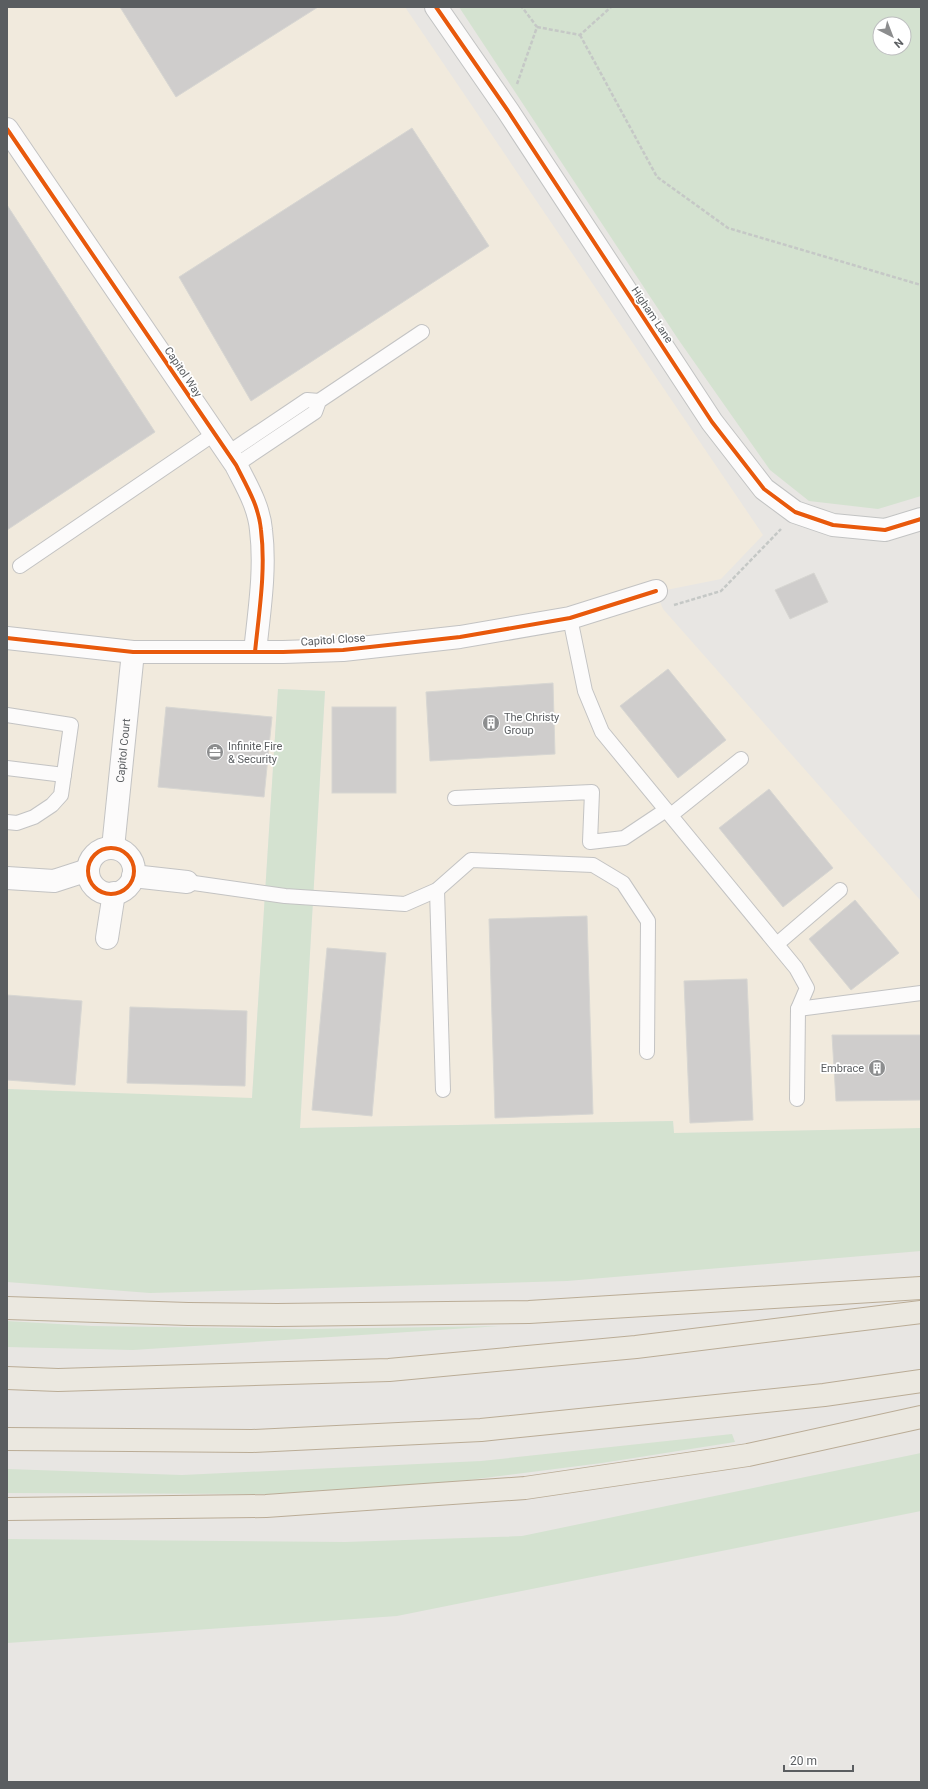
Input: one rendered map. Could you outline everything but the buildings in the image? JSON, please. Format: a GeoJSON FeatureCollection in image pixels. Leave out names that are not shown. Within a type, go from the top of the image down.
{"type":"FeatureCollection","features":[{"type":"Feature","properties":{"kind":"highway"},"geometry":{"type":"LineString","coordinates":[[7,1308],[270,1315],[529,1312],[921,1288]]}},
{"type":"Feature","properties":{"kind":"highway"},"geometry":{"type":"LineString","coordinates":[[7,1378],[58,1380],[389,1370],[636,1347],[921,1312]]}},
{"type":"Feature","properties":{"kind":"highway"},"geometry":{"type":"LineString","coordinates":[[7,1439],[252,1441],[481,1430],[816,1395],[921,1381]]}},
{"type":"Feature","properties":{"kind":"highway"},"geometry":{"type":"LineString","coordinates":[[7,1509],[266,1506],[524,1488],[748,1455],[921,1417]]}},
{"type":"Feature","properties":{"kind":"street","name":"Higham Lane"},"geometry":{"type":"LineString","coordinates":[[436,7],[508,111],[712,422],[764,489],[796,512],[833,525],[885,530],[921,519]]}},
{"type":"Feature","properties":{"kind":"street","name":"Capitol Way"},"geometry":{"type":"LineString","coordinates":[[7,129],[232,459],[252,496],[261,529],[262,569],[255,652]]}},
{"type":"Feature","properties":{"kind":"street","name":"Capitol Close"},"geometry":{"type":"LineString","coordinates":[[7,638],[133,652],[343,650],[460,637],[570,618],[656,591]]}},
{"type":"Feature","properties":{"kind":"street","name":"Capitol Court"},"geometry":{"type":"LineString","coordinates":[[113,848],[133,652]]}},
{"type":"Feature","properties":{"kind":"street"},"geometry":{"type":"LineString","coordinates":[[106,848],[113,848],[120,850],[131,860],[133,876],[124,889],[114,893],[106,893],[96,888],[89,876],[88,870],[90,861],[95,854],[106,848]]}},
{"type":"Feature","properties":{"kind":"street"},"geometry":{"type":"LineString","coordinates":[[7,878],[54,881],[88,870]]}},
{"type":"Feature","properties":{"kind":"street"},"geometry":{"type":"LineString","coordinates":[[133,876],[188,882]]}},
{"type":"Feature","properties":{"kind":"street"},"geometry":{"type":"LineString","coordinates":[[107,938],[114,893]]}},
{"type":"Feature","properties":{"kind":"lane"},"geometry":{"type":"LineString","coordinates":[[232,459],[315,412],[319,402],[422,332]]}},
{"type":"Feature","properties":{"kind":"lane"},"geometry":{"type":"LineString","coordinates":[[20,566],[214,434]]}},
{"type":"Feature","properties":{"kind":"lane"},"geometry":{"type":"LineString","coordinates":[[570,618],[585,691],[602,732],[777,944],[796,968],[807,988],[798,1009],[797,1099]]}},
{"type":"Feature","properties":{"kind":"lane"},"geometry":{"type":"LineString","coordinates":[[7,715],[71,725],[61,794],[52,805],[34,817],[16,823],[7,822]]}},
{"type":"Feature","properties":{"kind":"lane"},"geometry":{"type":"LineString","coordinates":[[455,798],[592,792],[590,842],[624,838],[669,813],[741,759]]}},
{"type":"Feature","properties":{"kind":"lane"},"geometry":{"type":"LineString","coordinates":[[7,768],[64,775]]}},
{"type":"Feature","properties":{"kind":"lane"},"geometry":{"type":"LineString","coordinates":[[188,882],[285,896],[405,904],[437,890],[471,860],[593,865],[623,883],[648,921],[647,1052]]}},
{"type":"Feature","properties":{"kind":"lane"},"geometry":{"type":"LineString","coordinates":[[437,890],[443,1090]]}},
{"type":"Feature","properties":{"kind":"lane"},"geometry":{"type":"LineString","coordinates":[[777,944],[840,890]]}},
{"type":"Feature","properties":{"kind":"lane"},"geometry":{"type":"LineString","coordinates":[[798,1009],[921,993]]}},
{"type":"Feature","properties":{"kind":"path"},"geometry":{"type":"LineString","coordinates":[[522,7],[537,27],[580,35]]}},
{"type":"Feature","properties":{"kind":"path"},"geometry":{"type":"LineString","coordinates":[[580,35],[611,7]]}},
{"type":"Feature","properties":{"kind":"path"},"geometry":{"type":"LineString","coordinates":[[508,111],[537,27]]}},
{"type":"Feature","properties":{"kind":"path"},"geometry":{"type":"LineString","coordinates":[[580,35],[657,177],[728,228],[921,285]]}},
{"type":"Feature","properties":{"kind":"path"},"geometry":{"type":"LineString","coordinates":[[656,591],[662,609],[721,591],[769,543],[796,512]]}},
{"type":"Feature","properties":{"kind":"shaded area"},"geometry":{"type":"Polygon","coordinates":[[[7,7],[405,7],[763,535],[721,579],[656,592],[663,609],[921,901],[921,1129],[674,1133],[673,1121],[300,1128],[325,691],[278,689],[252,1099],[7,1089],[7,7]]]}},
{"type":"Feature","properties":{"kind":"green space"},"geometry":{"type":"Polygon","coordinates":[[[459,7],[921,7],[921,496],[878,509],[809,501],[770,470],[678,339],[459,7]]]}},
{"type":"Feature","properties":{"kind":"green space"},"geometry":{"type":"Polygon","coordinates":[[[278,689],[325,691],[300,1128],[673,1121],[674,1133],[921,1128],[921,1251],[567,1281],[150,1293],[7,1282],[7,1089],[252,1098],[278,689]]]}},
{"type":"Feature","properties":{"kind":"green space"},"geometry":{"type":"Polygon","coordinates":[[[7,1321],[92,1326],[306,1329],[500,1326],[133,1350],[7,1347],[7,1321]]]}},
{"type":"Feature","properties":{"kind":"green space"},"geometry":{"type":"Polygon","coordinates":[[[732,1434],[735,1442],[602,1463],[452,1482],[270,1494],[7,1493],[7,1469],[182,1475],[481,1461],[732,1434]]]}},
{"type":"Feature","properties":{"kind":"green space"},"geometry":{"type":"Polygon","coordinates":[[[921,1453],[921,1511],[397,1616],[7,1643],[7,1539],[345,1542],[522,1536],[921,1453]]]}},
{"type":"Feature","properties":{"kind":"cycle path"},"geometry":{"type":"LineString","coordinates":[[436,7],[508,111],[712,422],[764,489],[795,512],[833,525],[885,530],[921,519]]}},
{"type":"Feature","properties":{"kind":"cycle path"},"geometry":{"type":"LineString","coordinates":[[7,129],[236,465],[248,488],[260,521],[263,560],[255,652]]}},
{"type":"Feature","properties":{"kind":"cycle path"},"geometry":{"type":"LineString","coordinates":[[7,638],[133,652],[283,652],[343,650],[460,637],[570,618],[656,591]]}},
{"type":"Feature","properties":{"kind":"cycle path"},"geometry":{"type":"LineString","coordinates":[[111,848],[124,852],[130,858],[134,871],[130,884],[124,890],[111,894],[98,890],[92,884],[88,871],[92,858],[98,852],[111,848]]}},
{"type":"Feature","properties":{"kind":"place","name":"The Christy Group"},"geometry":{"type":"Point","coordinates":[491,723]}},
{"type":"Feature","properties":{"kind":"place","name":"Infinite Fire & Security"},"geometry":{"type":"Point","coordinates":[215,752]}},
{"type":"Feature","properties":{"kind":"place","name":"Embrace"},"geometry":{"type":"Point","coordinates":[877,1068]}}]}
